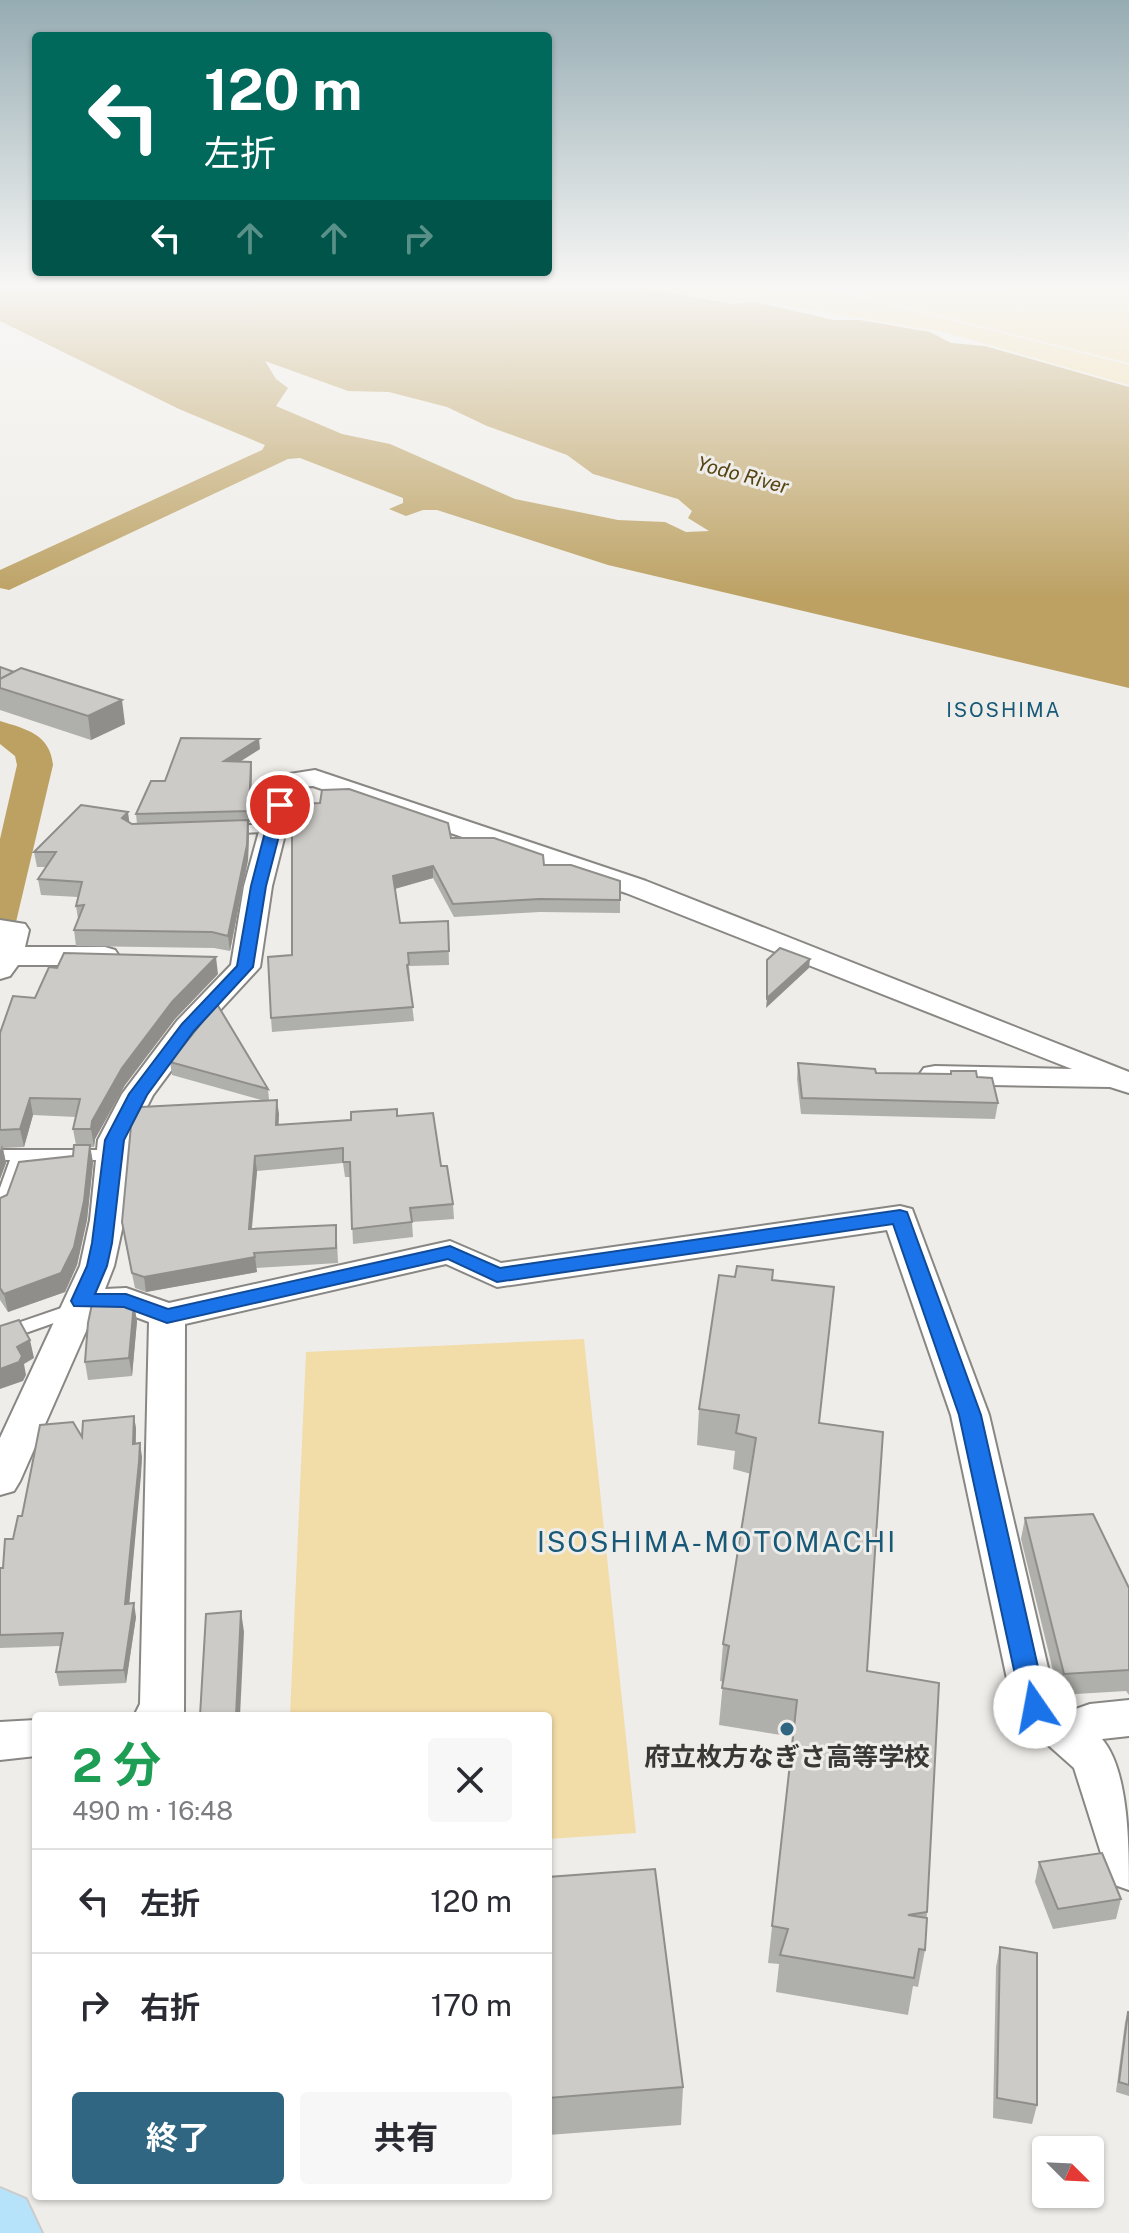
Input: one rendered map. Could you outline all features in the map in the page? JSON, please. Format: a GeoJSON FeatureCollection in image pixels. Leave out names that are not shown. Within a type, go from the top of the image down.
{"type":"FeatureCollection","features":[{"type":"Feature","properties":{"kind":"main road"},"geometry":{"type":"LineString","coordinates":[[0,2225],[5,2233]]}},
{"type":"Feature","properties":{"kind":"street"},"geometry":{"type":"LineString","coordinates":[[0,1481],[97,1266],[107,1220],[114,1140],[138,1094],[188,1027],[229,963],[258,886],[286,781],[315,778],[636,887],[1082,1062],[1124,1082]]}},
{"type":"Feature","properties":{"kind":"street"},"geometry":{"type":"LineString","coordinates":[[6,946],[126,957]]}},
{"type":"Feature","properties":{"kind":"street"},"geometry":{"type":"LineString","coordinates":[[907,1074],[1124,1082]]}},
{"type":"Feature","properties":{"kind":"street"},"geometry":{"type":"LineString","coordinates":[[80,1305],[126,1300],[167,1316],[450,1252],[497,1275],[900,1217],[970,1415],[1035,1707],[1093,1758],[1129,1869]]}},
{"type":"Feature","properties":{"kind":"street"},"geometry":{"type":"LineString","coordinates":[[162,1712],[167,1316]]}},
{"type":"Feature","properties":{"kind":"street"},"geometry":{"type":"LineString","coordinates":[[1062,1732],[1090,1722],[1129,1718]]}},
{"type":"Feature","properties":{"kind":"street"},"geometry":{"type":"LineString","coordinates":[[0,1741],[32,1738]]}},
{"type":"Feature","properties":{"kind":"lane"},"geometry":{"type":"LineString","coordinates":[[212,830],[274,828]]}},
{"type":"Feature","properties":{"kind":"lane"},"geometry":{"type":"LineString","coordinates":[[0,1155],[113,1155]]}},
{"type":"Feature","properties":{"kind":"lane"},"geometry":{"type":"LineString","coordinates":[[0,1212],[20,1155]]}},
{"type":"Feature","properties":{"kind":"lane"},"geometry":{"type":"LineString","coordinates":[[0,1336],[80,1305]]}},
{"type":"Feature","properties":{"kind":"shaded area"},"geometry":{"type":"Polygon","coordinates":[[[584,1339],[636,1833],[552,1839],[552,1712],[290,1712],[306,1352],[584,1339]]]}},
{"type":"Feature","properties":{"kind":"water","name":"Yodo River"},"geometry":{"type":"Polygon","coordinates":[[[141,390],[287,390],[276,406],[342,434],[390,444],[515,499],[618,520],[665,522],[686,532],[709,531],[688,518],[692,511],[678,499],[593,474],[567,455],[487,426],[447,407],[389,392],[346,390],[1129,390],[1129,688],[608,565],[437,510],[423,510],[406,516],[389,509],[403,503],[403,498],[300,458],[288,459],[9,590],[0,588],[0,570],[262,450],[265,445],[141,390]]]}},
{"type":"Feature","properties":{"kind":"water"},"geometry":{"type":"Polygon","coordinates":[[[0,721],[35,734],[47,746],[53,765],[16,922],[0,945],[0,839],[17,765],[15,756],[0,744],[0,721]]]}},
{"type":"Feature","properties":{"kind":"building"},"geometry":{"type":"Polygon","coordinates":[[[0,667],[14,672],[0,679],[0,667]]]}},
{"type":"Feature","properties":{"kind":"building"},"geometry":{"type":"Polygon","coordinates":[[[21,668],[122,700],[88,716],[0,688],[0,679],[21,668]]]}},
{"type":"Feature","properties":{"kind":"building"},"geometry":{"type":"Polygon","coordinates":[[[181,738],[259,739],[224,761],[251,762],[249,811],[136,814],[151,781],[165,781],[181,738]]]}},
{"type":"Feature","properties":{"kind":"building"},"geometry":{"type":"Polygon","coordinates":[[[349,789],[448,823],[451,838],[494,838],[543,855],[544,865],[571,865],[620,881],[620,900],[540,899],[453,904],[433,866],[393,876],[400,923],[448,921],[449,951],[408,953],[413,1007],[271,1018],[268,957],[292,955],[292,804],[320,803],[322,790],[349,789]]]}},
{"type":"Feature","properties":{"kind":"building"},"geometry":{"type":"Polygon","coordinates":[[[81,805],[128,812],[122,818],[132,824],[248,820],[247,845],[228,936],[212,932],[74,930],[84,905],[76,906],[82,882],[38,879],[56,852],[34,852],[81,805]]]}},
{"type":"Feature","properties":{"kind":"building"},"geometry":{"type":"Polygon","coordinates":[[[780,948],[810,959],[767,998],[767,960],[780,948]]]}},
{"type":"Feature","properties":{"kind":"building"},"geometry":{"type":"Polygon","coordinates":[[[64,953],[216,957],[172,1002],[122,1068],[92,1121],[91,1129],[73,1129],[80,1099],[30,1098],[20,1129],[0,1130],[0,1033],[13,996],[35,998],[49,967],[57,968],[64,953]]]}},
{"type":"Feature","properties":{"kind":"building"},"geometry":{"type":"Polygon","coordinates":[[[217,1004],[268,1089],[170,1062],[217,1004]]]}},
{"type":"Feature","properties":{"kind":"building"},"geometry":{"type":"Polygon","coordinates":[[[798,1063],[875,1069],[876,1073],[951,1074],[951,1071],[976,1071],[977,1077],[992,1078],[998,1103],[802,1098],[798,1063]]]}},
{"type":"Feature","properties":{"kind":"building"},"geometry":{"type":"Polygon","coordinates":[[[277,1100],[276,1125],[351,1120],[351,1112],[397,1109],[397,1116],[433,1113],[441,1166],[447,1166],[453,1204],[410,1208],[412,1222],[352,1229],[350,1162],[343,1162],[343,1148],[255,1156],[249,1229],[336,1225],[336,1248],[254,1253],[255,1257],[144,1277],[132,1273],[122,1222],[131,1126],[141,1107],[277,1100]]]}},
{"type":"Feature","properties":{"kind":"building"},"geometry":{"type":"Polygon","coordinates":[[[74,1145],[90,1145],[84,1201],[74,1247],[61,1273],[4,1294],[0,1288],[0,1198],[7,1195],[19,1162],[73,1156],[74,1145]]]}},
{"type":"Feature","properties":{"kind":"building"},"geometry":{"type":"Polygon","coordinates":[[[737,1266],[773,1270],[772,1280],[834,1287],[819,1423],[883,1432],[867,1671],[939,1683],[927,1912],[908,1915],[927,1918],[925,1950],[919,1949],[914,1978],[780,1955],[788,1929],[772,1926],[797,1700],[722,1688],[729,1646],[723,1644],[756,1438],[736,1433],[739,1415],[699,1409],[719,1275],[735,1277],[737,1266]]]}},
{"type":"Feature","properties":{"kind":"building"},"geometry":{"type":"Polygon","coordinates":[[[119,1298],[134,1303],[129,1358],[85,1362],[93,1299],[119,1298]]]}},
{"type":"Feature","properties":{"kind":"building"},"geometry":{"type":"Polygon","coordinates":[[[19,1320],[30,1340],[17,1347],[22,1356],[19,1362],[0,1369],[0,1326],[19,1320]]]}},
{"type":"Feature","properties":{"kind":"building"},"geometry":{"type":"Polygon","coordinates":[[[134,1416],[133,1444],[140,1443],[125,1604],[134,1603],[124,1670],[56,1672],[63,1633],[0,1635],[0,1568],[3,1568],[5,1539],[13,1539],[18,1516],[22,1516],[40,1425],[73,1422],[82,1437],[83,1421],[134,1416]]]}},
{"type":"Feature","properties":{"kind":"building"},"geometry":{"type":"Polygon","coordinates":[[[1093,1514],[1129,1588],[1129,1670],[1064,1674],[1025,1518],[1093,1514]]]}},
{"type":"Feature","properties":{"kind":"building"},"geometry":{"type":"Polygon","coordinates":[[[241,1611],[236,1712],[200,1712],[206,1614],[241,1611]]]}},
{"type":"Feature","properties":{"kind":"building"},"geometry":{"type":"Polygon","coordinates":[[[1102,1853],[1121,1899],[1058,1909],[1039,1862],[1102,1853]]]}},
{"type":"Feature","properties":{"kind":"building"},"geometry":{"type":"Polygon","coordinates":[[[655,1869],[683,2087],[552,2098],[552,1877],[655,1869]]]}},
{"type":"Feature","properties":{"kind":"building"},"geometry":{"type":"Polygon","coordinates":[[[1000,1947],[1037,1953],[1037,2105],[997,2098],[1000,1947]]]}},
{"type":"Feature","properties":{"kind":"building"},"geometry":{"type":"Polygon","coordinates":[[[1129,2012],[1129,2085],[1119,2082],[1129,2012]]]}},
{"type":"Feature","properties":{"kind":"place","name":"府立枚方なぎさ高等学校"},"geometry":{"type":"Point","coordinates":[787,1729]}},
{"type":"Feature","properties":{"kind":"district","name":"ISOSHIMA"},"geometry":{"type":"Point","coordinates":[1004,710]}},
{"type":"Feature","properties":{"kind":"district","name":"ISOSHIMA-MOTOMACHI"},"geometry":{"type":"Point","coordinates":[717,1542]}},
{"type":"Feature","properties":{"kind":"route"},"geometry":{"type":"LineString","coordinates":[[280,805],[258,886],[245,967],[188,1027],[138,1094],[114,1140],[107,1220],[97,1266],[81,1301],[126,1300],[167,1316],[450,1252],[497,1275],[900,1217],[970,1415],[1035,1707]]}}]}
